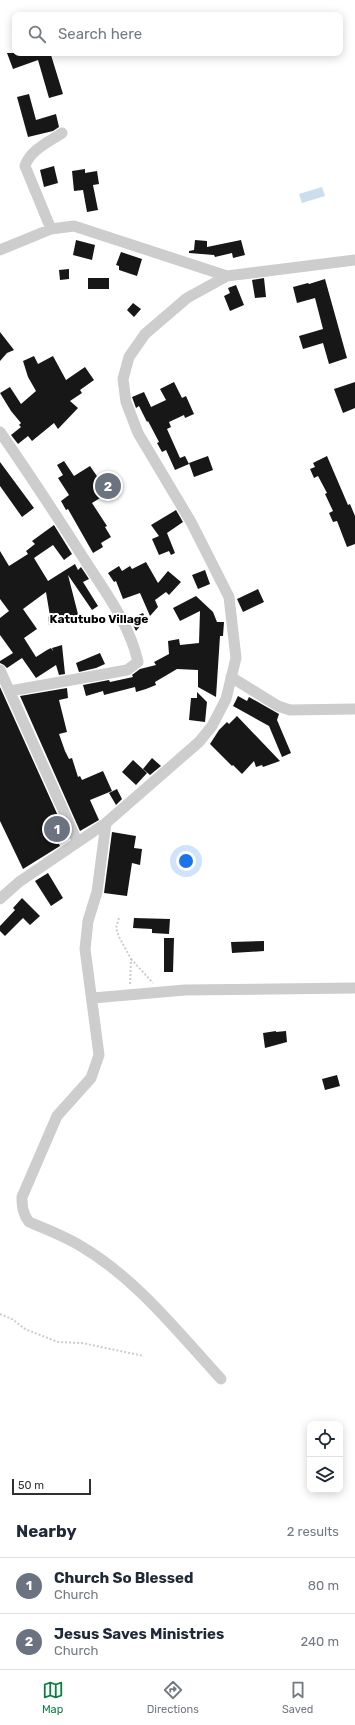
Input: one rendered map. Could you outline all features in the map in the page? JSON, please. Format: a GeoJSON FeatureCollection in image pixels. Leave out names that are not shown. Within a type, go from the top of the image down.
{"type":"FeatureCollection","features":[{"type":"Feature","properties":{"kind":"street"},"geometry":{"type":"LineString","coordinates":[[51,229],[25,166],[27,159],[33,153],[62,133]]}},
{"type":"Feature","properties":{"kind":"street"},"geometry":{"type":"LineString","coordinates":[[0,250],[51,229],[74,226],[227,276]]}},
{"type":"Feature","properties":{"kind":"street"},"geometry":{"type":"LineString","coordinates":[[0,899],[19,882],[106,823],[199,742],[212,726],[226,699],[236,658],[229,597],[192,522],[138,433],[126,402],[123,379],[129,357],[145,334],[188,298],[227,276],[355,260]]}},
{"type":"Feature","properties":{"kind":"street"},"geometry":{"type":"LineString","coordinates":[[0,432],[46,498],[122,618],[136,650],[138,662],[127,670],[10,691]]}},
{"type":"Feature","properties":{"kind":"street"},"geometry":{"type":"LineString","coordinates":[[0,670],[78,841]]}},
{"type":"Feature","properties":{"kind":"street"},"geometry":{"type":"LineString","coordinates":[[231,677],[278,706],[290,710],[355,709]]}},
{"type":"Feature","properties":{"kind":"street"},"geometry":{"type":"LineString","coordinates":[[106,823],[97,892],[88,921],[85,949],[93,998],[99,1055],[91,1078],[63,1108],[54,1123],[22,1197],[22,1206],[25,1216],[29,1222],[79,1245],[114,1269],[145,1295],[221,1379]]}},
{"type":"Feature","properties":{"kind":"street"},"geometry":{"type":"LineString","coordinates":[[93,998],[161,991],[322,987],[355,988]]}},
{"type":"Feature","properties":{"kind":"path"},"geometry":{"type":"LineString","coordinates":[[119,918],[116,928],[119,937],[131,959],[161,991]]}},
{"type":"Feature","properties":{"kind":"path"},"geometry":{"type":"LineString","coordinates":[[130,994],[131,959]]}},
{"type":"Feature","properties":{"kind":"path"},"geometry":{"type":"LineString","coordinates":[[0,1314],[12,1319],[25,1329],[58,1342],[82,1343],[144,1356]]}},
{"type":"Feature","properties":{"kind":"water"},"geometry":{"type":"Polygon","coordinates":[[[322,187],[325,196],[302,203],[299,194],[322,187]]]}},
{"type":"Feature","properties":{"kind":"building"},"geometry":{"type":"Polygon","coordinates":[[[7,53],[12,53],[12,56],[51,56],[63,94],[49,98],[38,60],[13,69],[7,53]]]}},
{"type":"Feature","properties":{"kind":"building"},"geometry":{"type":"Polygon","coordinates":[[[29,94],[36,120],[56,114],[59,127],[53,131],[28,137],[17,97],[29,94]]]}},
{"type":"Feature","properties":{"kind":"building"},"geometry":{"type":"Polygon","coordinates":[[[54,166],[58,183],[44,187],[40,170],[54,166]]]}},
{"type":"Feature","properties":{"kind":"building"},"geometry":{"type":"Polygon","coordinates":[[[85,169],[85,173],[97,171],[99,184],[93,185],[98,210],[87,212],[83,190],[74,191],[72,171],[85,169]]]}},
{"type":"Feature","properties":{"kind":"building"},"geometry":{"type":"Polygon","coordinates":[[[76,240],[95,245],[92,260],[73,255],[76,240]]]}},
{"type":"Feature","properties":{"kind":"building"},"geometry":{"type":"Polygon","coordinates":[[[195,240],[207,241],[207,247],[241,240],[245,255],[233,258],[232,253],[215,257],[214,255],[189,253],[189,251],[194,250],[195,240]]]}},
{"type":"Feature","properties":{"kind":"building"},"geometry":{"type":"Polygon","coordinates":[[[121,252],[142,259],[137,276],[119,270],[119,266],[116,265],[121,252]]]}},
{"type":"Feature","properties":{"kind":"building"},"geometry":{"type":"Polygon","coordinates":[[[69,269],[69,279],[60,280],[59,270],[69,269]]]}},
{"type":"Feature","properties":{"kind":"building"},"geometry":{"type":"Polygon","coordinates":[[[88,278],[109,278],[109,289],[88,289],[88,278]]]}},
{"type":"Feature","properties":{"kind":"building"},"geometry":{"type":"Polygon","coordinates":[[[264,278],[266,297],[255,298],[252,280],[264,278]]]}},
{"type":"Feature","properties":{"kind":"building"},"geometry":{"type":"Polygon","coordinates":[[[325,279],[347,358],[329,364],[323,343],[303,349],[299,336],[323,329],[315,298],[297,303],[293,287],[325,279]]]}},
{"type":"Feature","properties":{"kind":"building"},"geometry":{"type":"Polygon","coordinates":[[[236,285],[244,305],[230,311],[224,296],[230,293],[228,288],[236,285]]]}},
{"type":"Feature","properties":{"kind":"building"},"geometry":{"type":"Polygon","coordinates":[[[133,303],[141,309],[134,317],[127,310],[133,303]]]}},
{"type":"Feature","properties":{"kind":"building"},"geometry":{"type":"Polygon","coordinates":[[[0,332],[14,350],[7,353],[0,361],[0,332]]]}},
{"type":"Feature","properties":{"kind":"building"},"geometry":{"type":"Polygon","coordinates":[[[34,356],[38,364],[53,356],[66,380],[85,367],[94,380],[80,390],[82,393],[70,401],[78,408],[58,429],[54,423],[32,441],[28,436],[18,444],[11,435],[21,427],[19,425],[21,423],[11,411],[0,393],[10,387],[21,404],[36,391],[28,377],[23,361],[34,356]]]}},
{"type":"Feature","properties":{"kind":"building"},"geometry":{"type":"Polygon","coordinates":[[[174,382],[182,398],[186,396],[194,414],[185,418],[184,415],[169,422],[171,427],[167,429],[180,458],[185,456],[189,464],[175,470],[166,450],[162,452],[157,443],[159,442],[148,421],[147,422],[139,406],[136,408],[132,397],[144,392],[151,407],[166,400],[160,389],[174,382]]]}},
{"type":"Feature","properties":{"kind":"building"},"geometry":{"type":"Polygon","coordinates":[[[355,382],[355,408],[343,413],[334,389],[355,382]]]}},
{"type":"Feature","properties":{"kind":"building"},"geometry":{"type":"Polygon","coordinates":[[[208,456],[213,470],[194,477],[189,463],[208,456]]]}},
{"type":"Feature","properties":{"kind":"building"},"geometry":{"type":"Polygon","coordinates":[[[327,456],[348,505],[350,504],[355,516],[355,544],[347,547],[337,521],[333,522],[329,513],[333,511],[325,494],[327,493],[318,476],[314,478],[310,469],[315,467],[313,463],[327,456]]]}},
{"type":"Feature","properties":{"kind":"building"},"geometry":{"type":"Polygon","coordinates":[[[64,461],[74,476],[90,466],[101,482],[111,476],[118,487],[92,503],[107,526],[105,527],[111,537],[101,543],[103,547],[93,553],[68,509],[66,510],[61,501],[69,495],[58,478],[63,475],[57,465],[64,461]]]}},
{"type":"Feature","properties":{"kind":"building"},"geometry":{"type":"Polygon","coordinates":[[[0,462],[34,508],[22,517],[0,486],[0,462]]]}},
{"type":"Feature","properties":{"kind":"building"},"geometry":{"type":"Polygon","coordinates":[[[176,510],[183,522],[167,533],[175,553],[171,555],[169,551],[159,555],[152,539],[159,536],[151,525],[176,510]]]}},
{"type":"Feature","properties":{"kind":"building"},"geometry":{"type":"Polygon","coordinates":[[[54,525],[72,554],[64,560],[53,545],[34,558],[48,581],[75,564],[78,570],[81,567],[89,579],[83,582],[98,606],[92,610],[68,575],[80,622],[72,624],[71,621],[49,625],[48,617],[50,616],[46,592],[23,609],[37,629],[24,638],[36,657],[51,648],[53,651],[52,648],[62,645],[65,674],[59,675],[56,665],[36,678],[22,658],[7,668],[0,663],[0,661],[13,653],[0,635],[0,618],[9,611],[0,599],[0,551],[9,566],[28,554],[26,551],[35,544],[32,541],[54,525]]]}},
{"type":"Feature","properties":{"kind":"building"},"geometry":{"type":"Polygon","coordinates":[[[146,562],[158,583],[168,571],[181,582],[169,595],[166,592],[155,600],[158,607],[150,616],[140,593],[123,599],[116,581],[114,582],[108,573],[119,566],[122,571],[130,566],[132,569],[146,562]]]}},
{"type":"Feature","properties":{"kind":"building"},"geometry":{"type":"Polygon","coordinates":[[[205,570],[210,584],[198,589],[192,575],[205,570]]]}},
{"type":"Feature","properties":{"kind":"building"},"geometry":{"type":"Polygon","coordinates":[[[258,589],[264,602],[243,612],[237,599],[258,589]]]}},
{"type":"Feature","properties":{"kind":"building"},"geometry":{"type":"Polygon","coordinates":[[[196,596],[213,612],[217,622],[224,622],[223,636],[220,636],[216,697],[198,687],[198,670],[177,669],[155,682],[156,685],[136,692],[135,687],[104,695],[103,691],[86,696],[83,685],[109,680],[110,682],[133,677],[132,675],[140,669],[156,665],[154,662],[169,654],[168,641],[179,639],[180,645],[199,643],[200,611],[180,621],[173,608],[196,596]]]}},
{"type":"Feature","properties":{"kind":"building"},"geometry":{"type":"Polygon","coordinates":[[[143,613],[146,619],[136,631],[130,619],[143,613]]]}},
{"type":"Feature","properties":{"kind":"building"},"geometry":{"type":"Polygon","coordinates":[[[100,653],[105,664],[79,672],[76,663],[100,653]]]}},
{"type":"Feature","properties":{"kind":"building"},"geometry":{"type":"Polygon","coordinates":[[[0,687],[68,838],[58,842],[60,846],[23,869],[0,821],[0,687]]]}},
{"type":"Feature","properties":{"kind":"building"},"geometry":{"type":"Polygon","coordinates":[[[67,688],[68,698],[59,700],[67,732],[59,734],[65,751],[69,759],[72,758],[78,777],[80,776],[82,780],[103,771],[112,791],[90,800],[99,820],[80,831],[20,696],[67,688]]]}},
{"type":"Feature","properties":{"kind":"building"},"geometry":{"type":"Polygon","coordinates":[[[197,692],[207,702],[205,722],[189,720],[191,698],[197,698],[197,692]]]}},
{"type":"Feature","properties":{"kind":"building"},"geometry":{"type":"Polygon","coordinates":[[[238,696],[247,701],[249,697],[279,714],[277,720],[291,753],[282,757],[269,726],[233,706],[238,696]]]}},
{"type":"Feature","properties":{"kind":"building"},"geometry":{"type":"Polygon","coordinates":[[[237,716],[280,761],[263,767],[262,765],[256,767],[254,761],[242,774],[210,744],[219,730],[227,722],[229,724],[237,716]]]}},
{"type":"Feature","properties":{"kind":"building"},"geometry":{"type":"Polygon","coordinates":[[[152,758],[161,766],[150,775],[143,769],[152,758]]]}},
{"type":"Feature","properties":{"kind":"building"},"geometry":{"type":"Polygon","coordinates":[[[133,760],[147,773],[136,785],[122,772],[133,760]]]}},
{"type":"Feature","properties":{"kind":"building"},"geometry":{"type":"Polygon","coordinates":[[[117,789],[122,799],[116,805],[109,793],[117,789]]]}},
{"type":"Feature","properties":{"kind":"building"},"geometry":{"type":"Polygon","coordinates":[[[112,832],[136,836],[134,848],[142,849],[140,865],[132,863],[127,896],[104,893],[112,832]]]}},
{"type":"Feature","properties":{"kind":"building"},"geometry":{"type":"Polygon","coordinates":[[[48,873],[63,898],[51,906],[35,881],[48,873]]]}},
{"type":"Feature","properties":{"kind":"building"},"geometry":{"type":"Polygon","coordinates":[[[22,898],[40,916],[30,925],[23,918],[5,936],[0,931],[0,926],[15,910],[13,908],[22,898]]]}},
{"type":"Feature","properties":{"kind":"building"},"geometry":{"type":"Polygon","coordinates":[[[134,918],[170,919],[169,934],[152,933],[152,929],[133,928],[134,918]]]}},
{"type":"Feature","properties":{"kind":"building"},"geometry":{"type":"Polygon","coordinates":[[[164,938],[174,938],[173,972],[164,972],[164,938]]]}},
{"type":"Feature","properties":{"kind":"building"},"geometry":{"type":"Polygon","coordinates":[[[264,941],[264,951],[232,953],[231,942],[264,941]]]}},
{"type":"Feature","properties":{"kind":"building"},"geometry":{"type":"Polygon","coordinates":[[[286,1031],[287,1042],[265,1048],[263,1033],[286,1031]]]}},
{"type":"Feature","properties":{"kind":"building"},"geometry":{"type":"Polygon","coordinates":[[[337,1075],[340,1086],[325,1090],[322,1079],[337,1075]]]}},
{"type":"Feature","properties":{"kind":"place","name":"Jesus Saves Ministries"},"geometry":{"type":"Point","coordinates":[108,486]}},
{"type":"Feature","properties":{"kind":"place","name":"Church So Blessed"},"geometry":{"type":"Point","coordinates":[57,829]}},
{"type":"Feature","properties":{"kind":"district","name":"Katutubo Village"},"geometry":{"type":"Point","coordinates":[99,619]}}]}
